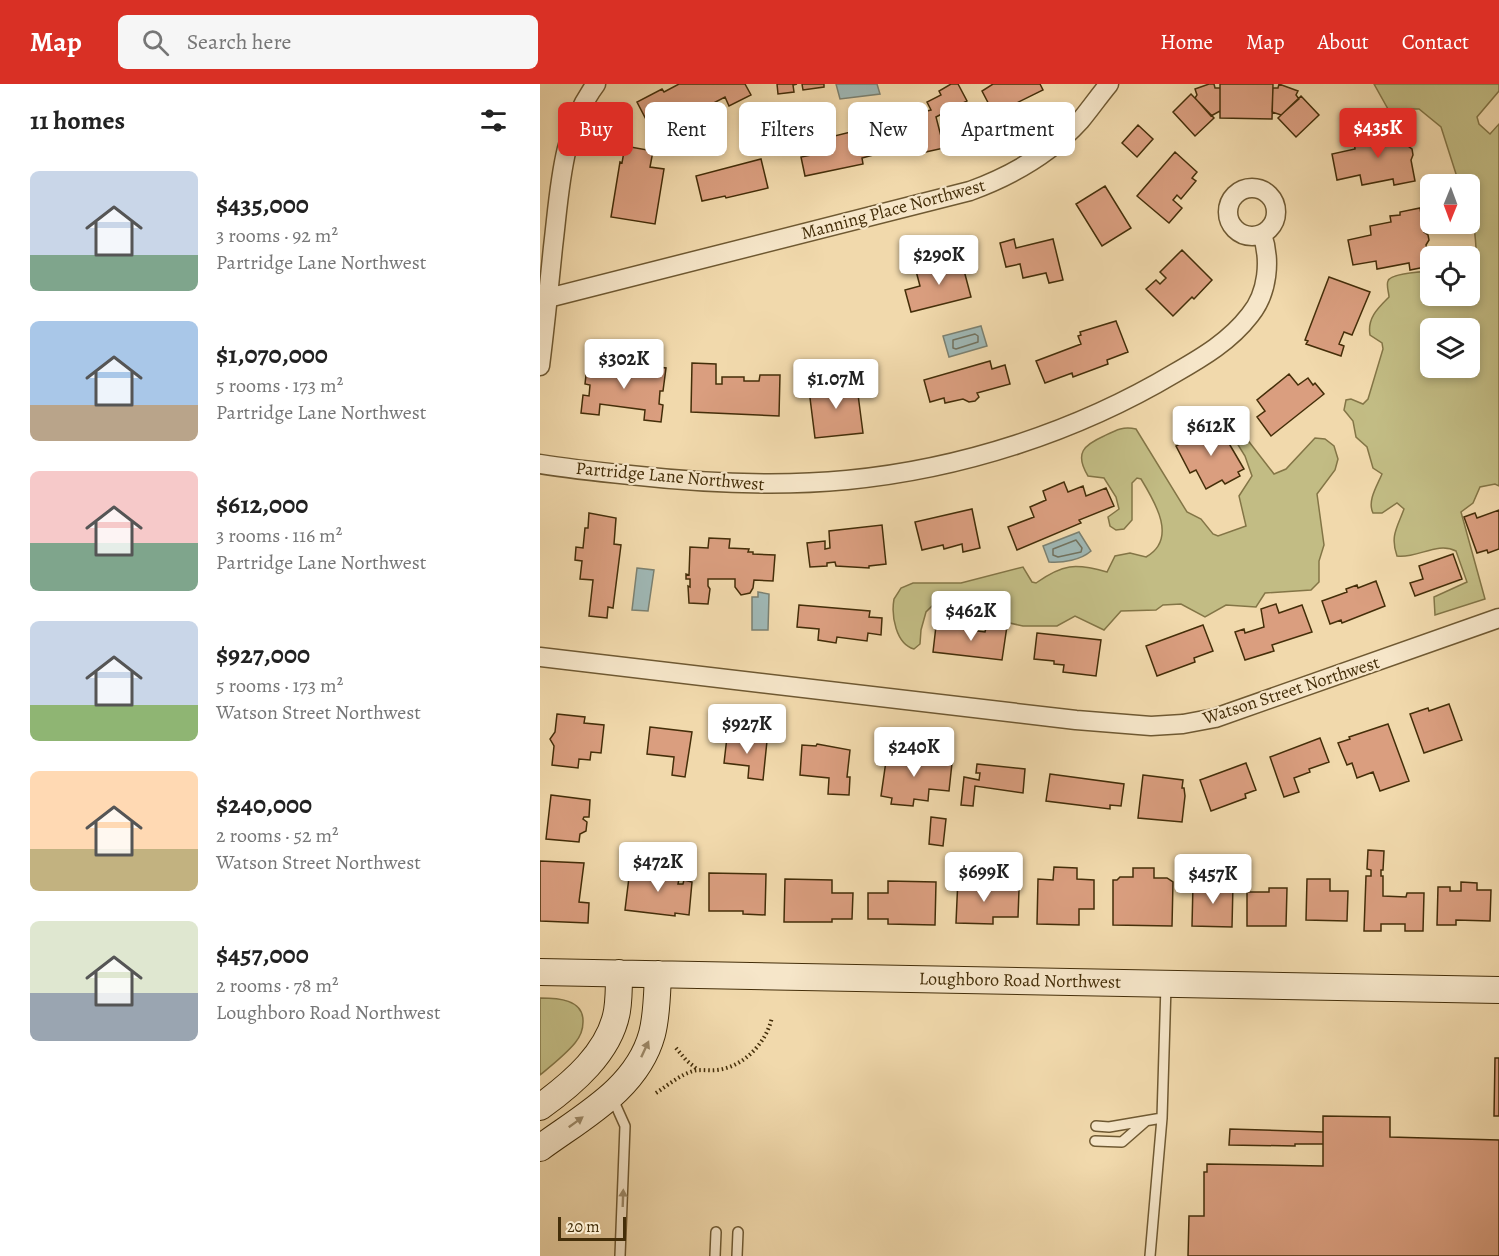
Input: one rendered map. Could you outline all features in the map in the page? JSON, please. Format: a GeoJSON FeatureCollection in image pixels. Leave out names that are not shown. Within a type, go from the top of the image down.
{"type":"FeatureCollection","features":[{"type":"Feature","properties":{"kind":"main road","name":"Loughboro Road Northwest"},"geometry":{"type":"LineString","coordinates":[[540,972],[1499,990]]}},
{"type":"Feature","properties":{"kind":"main road"},"geometry":{"type":"LineString","coordinates":[[540,1107],[575,1079],[609,1035],[617,1010],[619,973]]}},
{"type":"Feature","properties":{"kind":"main road"},"geometry":{"type":"LineString","coordinates":[[540,1148],[612,1096],[624,1084],[643,1055],[651,1036],[656,1016],[658,974]]}},
{"type":"Feature","properties":{"kind":"street"},"geometry":{"type":"LineString","coordinates":[[540,366],[544,299],[569,139],[576,117],[596,84]]}},
{"type":"Feature","properties":{"kind":"street","name":"Manning Place Northwest"},"geometry":{"type":"LineString","coordinates":[[544,299],[970,191],[1006,176],[1050,148],[1080,121],[1109,84]]}},
{"type":"Feature","properties":{"kind":"street","name":"Partridge Lane Northwest"},"geometry":{"type":"LineString","coordinates":[[540,464],[705,482],[804,483],[877,477],[923,469],[1012,445],[1069,425],[1134,396],[1191,364],[1227,339],[1251,314],[1263,290],[1268,262],[1267,247],[1262,234]]}},
{"type":"Feature","properties":{"kind":"street","name":"Watson Street Northwest"},"geometry":{"type":"LineString","coordinates":[[540,657],[1077,720],[1129,725],[1162,725],[1183,724],[1225,715],[1499,618]]}},
{"type":"Feature","properties":{"kind":"lane"},"geometry":{"type":"LineString","coordinates":[[1150,1256],[1162,1118],[1166,982]]}},
{"type":"Feature","properties":{"kind":"lane"},"geometry":{"type":"LineString","coordinates":[[612,1096],[626,1126],[620,1256]]}},
{"type":"Feature","properties":{"kind":"lane"},"geometry":{"type":"LineString","coordinates":[[1096,1126],[1109,1127],[1162,1118]]}},
{"type":"Feature","properties":{"kind":"lane"},"geometry":{"type":"LineString","coordinates":[[1095,1141],[1122,1142],[1146,1121]]}},
{"type":"Feature","properties":{"kind":"lane"},"geometry":{"type":"LineString","coordinates":[[715,1256],[716,1232]]}},
{"type":"Feature","properties":{"kind":"lane"},"geometry":{"type":"LineString","coordinates":[[738,1232],[738,1256]]}},
{"type":"Feature","properties":{"kind":"path"},"geometry":{"type":"LineString","coordinates":[[657,1093],[675,1080],[699,1070],[718,1070],[732,1066],[748,1055],[763,1040],[770,1029],[772,1017]]}},
{"type":"Feature","properties":{"kind":"path"},"geometry":{"type":"LineString","coordinates":[[676,1048],[699,1070]]}},
{"type":"Feature","properties":{"kind":"shaded area"},"geometry":{"type":"Polygon","coordinates":[[[1374,84],[1499,84],[1499,91],[1477,117],[1479,124],[1490,134],[1499,124],[1499,486],[1495,484],[1480,487],[1473,503],[1461,512],[1485,599],[1435,615],[1434,597],[1467,582],[1456,551],[1442,548],[1397,556],[1394,537],[1404,509],[1397,503],[1382,513],[1373,513],[1372,499],[1382,474],[1373,468],[1367,447],[1356,437],[1353,421],[1344,410],[1346,400],[1351,399],[1363,404],[1368,399],[1383,349],[1382,343],[1370,335],[1370,323],[1377,309],[1389,297],[1387,285],[1390,278],[1420,272],[1420,306],[1480,306],[1480,246],[1476,246],[1475,234],[1480,234],[1480,174],[1456,174],[1441,127],[1419,109],[1388,109],[1374,84]]]}},
{"type":"Feature","properties":{"kind":"shaded area"},"geometry":{"type":"Polygon","coordinates":[[[1226,412],[1274,474],[1286,469],[1315,438],[1325,439],[1334,446],[1338,459],[1335,470],[1317,494],[1324,545],[1319,561],[1319,582],[1311,590],[1265,593],[1256,607],[1226,605],[1205,617],[1181,604],[1163,605],[1156,610],[1121,611],[1104,630],[1075,616],[1057,626],[1023,626],[996,620],[976,607],[942,604],[932,606],[926,612],[920,644],[914,649],[903,641],[894,621],[894,599],[901,588],[913,583],[961,583],[1023,567],[1032,582],[1036,583],[1054,572],[1070,567],[1086,567],[1107,572],[1115,556],[1130,553],[1146,557],[1156,549],[1161,540],[1161,520],[1141,479],[1137,478],[1132,483],[1132,520],[1124,529],[1116,530],[1110,526],[1108,517],[1119,509],[1116,497],[1104,478],[1088,476],[1084,468],[1082,456],[1086,447],[1097,439],[1120,429],[1136,429],[1187,512],[1201,519],[1213,534],[1218,536],[1246,526],[1239,496],[1252,476],[1245,456],[1222,419],[1226,412]]]}},
{"type":"Feature","properties":{"kind":"shaded area"},"geometry":{"type":"Polygon","coordinates":[[[540,998],[568,1001],[574,1004],[582,1014],[583,1022],[581,1033],[575,1043],[540,1075],[540,998]]]}},
{"type":"Feature","properties":{"kind":"water"},"geometry":{"type":"Polygon","coordinates":[[[836,84],[877,84],[880,94],[840,99],[836,84]]]}},
{"type":"Feature","properties":{"kind":"water"},"geometry":{"type":"Polygon","coordinates":[[[981,326],[987,346],[949,357],[943,336],[981,326]]]}},
{"type":"Feature","properties":{"kind":"water"},"geometry":{"type":"Polygon","coordinates":[[[1079,532],[1091,551],[1072,560],[1049,562],[1043,546],[1079,532]]]}},
{"type":"Feature","properties":{"kind":"water"},"geometry":{"type":"Polygon","coordinates":[[[637,568],[654,570],[648,611],[632,610],[637,568]]]}},
{"type":"Feature","properties":{"kind":"water"},"geometry":{"type":"Polygon","coordinates":[[[758,592],[769,594],[768,630],[752,630],[752,597],[758,597],[758,592]]]}},
{"type":"Feature","properties":{"kind":"building"},"geometry":{"type":"Polygon","coordinates":[[[679,84],[745,84],[751,95],[729,106],[725,97],[715,102],[645,102],[645,117],[637,102],[662,89],[664,92],[679,84]]]}},
{"type":"Feature","properties":{"kind":"building"},"geometry":{"type":"Polygon","coordinates":[[[777,84],[797,84],[793,85],[794,92],[778,94],[777,84]]]}},
{"type":"Feature","properties":{"kind":"building"},"geometry":{"type":"Polygon","coordinates":[[[802,84],[824,84],[824,87],[803,90],[802,84]]]}},
{"type":"Feature","properties":{"kind":"building"},"geometry":{"type":"Polygon","coordinates":[[[951,84],[958,84],[967,101],[940,102],[940,115],[936,117],[940,132],[940,149],[928,152],[928,111],[931,110],[927,102],[941,95],[939,91],[951,84]]]}},
{"type":"Feature","properties":{"kind":"building"},"geometry":{"type":"Polygon","coordinates":[[[993,84],[1040,84],[1043,90],[1018,102],[988,102],[982,91],[993,84]]]}},
{"type":"Feature","properties":{"kind":"building"},"geometry":{"type":"Polygon","coordinates":[[[1209,84],[1220,88],[1220,111],[1211,116],[1195,98],[1197,95],[1195,89],[1209,84]]]}},
{"type":"Feature","properties":{"kind":"building"},"geometry":{"type":"Polygon","coordinates":[[[1220,84],[1273,84],[1272,119],[1220,118],[1220,84]]]}},
{"type":"Feature","properties":{"kind":"building"},"geometry":{"type":"Polygon","coordinates":[[[1279,84],[1298,91],[1296,95],[1299,99],[1281,115],[1272,112],[1273,88],[1278,88],[1279,84]]]}},
{"type":"Feature","properties":{"kind":"building"},"geometry":{"type":"Polygon","coordinates":[[[1191,94],[1214,118],[1195,136],[1173,112],[1191,94]]]}},
{"type":"Feature","properties":{"kind":"building"},"geometry":{"type":"Polygon","coordinates":[[[1301,96],[1319,115],[1296,137],[1278,118],[1301,96]]]}},
{"type":"Feature","properties":{"kind":"building"},"geometry":{"type":"Polygon","coordinates":[[[1404,124],[1408,146],[1412,149],[1411,160],[1415,181],[1394,185],[1393,179],[1362,185],[1360,175],[1337,180],[1332,154],[1355,149],[1354,140],[1385,135],[1383,128],[1404,124]]]}},
{"type":"Feature","properties":{"kind":"building"},"geometry":{"type":"Polygon","coordinates":[[[1138,125],[1153,139],[1137,157],[1122,143],[1138,125]]]}},
{"type":"Feature","properties":{"kind":"building"},"geometry":{"type":"Polygon","coordinates":[[[848,133],[848,156],[870,156],[862,158],[863,164],[805,176],[801,157],[836,156],[836,136],[848,133]]]}},
{"type":"Feature","properties":{"kind":"building"},"geometry":{"type":"Polygon","coordinates":[[[633,147],[645,150],[645,156],[652,156],[650,167],[664,169],[655,224],[611,217],[620,162],[622,163],[623,156],[633,156],[633,147]]]}},
{"type":"Feature","properties":{"kind":"building"},"geometry":{"type":"Polygon","coordinates":[[[1175,152],[1197,172],[1192,178],[1196,181],[1181,199],[1177,195],[1173,200],[1182,208],[1169,223],[1137,196],[1175,152]]]}},
{"type":"Feature","properties":{"kind":"building"},"geometry":{"type":"Polygon","coordinates":[[[761,159],[768,188],[702,201],[696,176],[761,159]]]}},
{"type":"Feature","properties":{"kind":"building"},"geometry":{"type":"Polygon","coordinates":[[[1105,186],[1131,228],[1102,246],[1076,204],[1105,186]]]}},
{"type":"Feature","properties":{"kind":"building"},"geometry":{"type":"Polygon","coordinates":[[[1420,208],[1420,234],[1427,234],[1429,240],[1426,246],[1420,246],[1420,268],[1410,270],[1409,263],[1377,269],[1376,261],[1353,265],[1348,240],[1371,235],[1370,226],[1391,222],[1390,216],[1400,215],[1400,212],[1420,208]]]}},
{"type":"Feature","properties":{"kind":"building"},"geometry":{"type":"Polygon","coordinates":[[[1014,239],[1016,248],[1053,239],[1063,280],[1049,283],[1046,273],[1023,278],[1020,264],[1006,267],[1000,243],[1014,239]]]}},
{"type":"Feature","properties":{"kind":"building"},"geometry":{"type":"Polygon","coordinates":[[[1182,250],[1212,280],[1173,316],[1146,289],[1156,280],[1160,284],[1166,278],[1160,272],[1182,250]]]}},
{"type":"Feature","properties":{"kind":"building"},"geometry":{"type":"Polygon","coordinates":[[[961,259],[971,297],[911,312],[905,290],[920,286],[916,271],[961,259]]]}},
{"type":"Feature","properties":{"kind":"building"},"geometry":{"type":"Polygon","coordinates":[[[1329,277],[1370,292],[1352,335],[1344,332],[1339,344],[1344,346],[1341,356],[1306,344],[1308,341],[1305,340],[1329,277]]]}},
{"type":"Feature","properties":{"kind":"building"},"geometry":{"type":"Polygon","coordinates":[[[1116,321],[1128,352],[1107,360],[1108,364],[1073,377],[1072,373],[1045,383],[1036,361],[1081,344],[1078,336],[1081,335],[1080,332],[1116,321]]]}},
{"type":"Feature","properties":{"kind":"building"},"geometry":{"type":"Polygon","coordinates":[[[609,348],[616,348],[616,358],[609,358],[609,348]]]}},
{"type":"Feature","properties":{"kind":"building"},"geometry":{"type":"Polygon","coordinates":[[[588,358],[605,360],[604,369],[649,374],[650,366],[666,368],[663,391],[660,391],[659,404],[663,405],[661,422],[644,420],[645,410],[600,404],[599,415],[581,413],[583,395],[589,396],[590,385],[585,384],[588,358]]]}},
{"type":"Feature","properties":{"kind":"building"},"geometry":{"type":"Polygon","coordinates":[[[990,361],[992,369],[1005,365],[1010,384],[977,393],[979,397],[975,401],[969,402],[963,399],[945,403],[944,398],[930,402],[924,380],[990,361]]]}},
{"type":"Feature","properties":{"kind":"building"},"geometry":{"type":"Polygon","coordinates":[[[692,363],[716,364],[716,384],[722,384],[722,377],[744,377],[744,381],[759,381],[760,375],[780,375],[779,416],[691,412],[692,363]]]}},
{"type":"Feature","properties":{"kind":"building"},"geometry":{"type":"Polygon","coordinates":[[[1289,374],[1298,385],[1308,378],[1324,394],[1271,436],[1257,417],[1265,411],[1257,400],[1289,374]]]}},
{"type":"Feature","properties":{"kind":"building"},"geometry":{"type":"Polygon","coordinates":[[[856,379],[863,433],[815,438],[809,390],[840,386],[840,381],[856,379]]]}},
{"type":"Feature","properties":{"kind":"building"},"geometry":{"type":"Polygon","coordinates":[[[1217,423],[1244,469],[1238,472],[1240,476],[1225,484],[1222,480],[1206,489],[1196,470],[1190,473],[1176,446],[1217,423]]]}},
{"type":"Feature","properties":{"kind":"building"},"geometry":{"type":"Polygon","coordinates":[[[1064,482],[1068,492],[1083,486],[1086,496],[1106,488],[1114,506],[1079,520],[1081,523],[1017,550],[1008,527],[1034,517],[1030,507],[1046,500],[1043,491],[1064,482]]]}},
{"type":"Feature","properties":{"kind":"building"},"geometry":{"type":"Polygon","coordinates":[[[972,509],[980,548],[963,552],[962,544],[944,549],[943,545],[922,550],[915,522],[972,509]]]}},
{"type":"Feature","properties":{"kind":"building"},"geometry":{"type":"Polygon","coordinates":[[[1499,510],[1499,549],[1488,553],[1487,550],[1477,553],[1464,517],[1475,513],[1477,518],[1499,510]]]}},
{"type":"Feature","properties":{"kind":"building"},"geometry":{"type":"Polygon","coordinates":[[[589,513],[616,518],[614,544],[621,545],[613,608],[608,607],[607,618],[589,616],[593,580],[580,579],[582,561],[575,560],[576,547],[583,548],[589,513]]]}},
{"type":"Feature","properties":{"kind":"building"},"geometry":{"type":"Polygon","coordinates":[[[882,525],[886,564],[869,566],[869,568],[836,566],[835,562],[827,563],[827,566],[810,567],[807,543],[825,541],[825,549],[830,548],[829,531],[882,525]]]}},
{"type":"Feature","properties":{"kind":"building"},"geometry":{"type":"Polygon","coordinates":[[[709,538],[730,539],[729,548],[749,549],[748,552],[753,552],[753,554],[775,555],[773,581],[754,580],[750,593],[741,595],[735,587],[735,579],[708,579],[710,589],[708,604],[689,603],[690,579],[686,579],[686,574],[689,575],[690,547],[708,548],[709,538]]]}},
{"type":"Feature","properties":{"kind":"building"},"geometry":{"type":"Polygon","coordinates":[[[1453,554],[1462,579],[1415,596],[1410,583],[1423,579],[1419,566],[1453,554]]]}},
{"type":"Feature","properties":{"kind":"building"},"geometry":{"type":"Polygon","coordinates":[[[1376,581],[1385,606],[1342,623],[1341,620],[1330,624],[1322,601],[1347,592],[1346,589],[1357,585],[1358,588],[1376,581]]]}},
{"type":"Feature","properties":{"kind":"building"},"geometry":{"type":"Polygon","coordinates":[[[1276,604],[1279,613],[1302,605],[1312,632],[1272,645],[1274,651],[1245,660],[1235,632],[1244,629],[1245,633],[1264,627],[1261,609],[1276,604]]]}},
{"type":"Feature","properties":{"kind":"building"},"geometry":{"type":"Polygon","coordinates":[[[799,605],[870,611],[869,617],[882,618],[881,635],[868,633],[867,641],[837,637],[836,643],[818,640],[819,629],[797,627],[799,605]]]}},
{"type":"Feature","properties":{"kind":"building"},"geometry":{"type":"Polygon","coordinates":[[[987,624],[1007,626],[1002,660],[933,652],[936,626],[985,632],[987,624]]]}},
{"type":"Feature","properties":{"kind":"building"},"geometry":{"type":"Polygon","coordinates":[[[1203,625],[1213,651],[1194,658],[1195,662],[1157,676],[1146,646],[1203,625]]]}},
{"type":"Feature","properties":{"kind":"building"},"geometry":{"type":"Polygon","coordinates":[[[1037,633],[1101,640],[1096,676],[1063,672],[1064,665],[1054,664],[1054,661],[1034,659],[1037,633]]]}},
{"type":"Feature","properties":{"kind":"building"},"geometry":{"type":"Polygon","coordinates":[[[1449,704],[1462,740],[1424,753],[1410,714],[1428,708],[1429,711],[1449,704]]]}},
{"type":"Feature","properties":{"kind":"building"},"geometry":{"type":"Polygon","coordinates":[[[557,714],[585,717],[584,723],[604,725],[601,753],[591,752],[590,760],[579,759],[578,768],[552,765],[554,746],[550,739],[555,732],[557,714]]]}},
{"type":"Feature","properties":{"kind":"building"},"geometry":{"type":"Polygon","coordinates":[[[1388,724],[1409,781],[1380,791],[1373,772],[1357,778],[1352,763],[1347,765],[1338,743],[1388,724]]]}},
{"type":"Feature","properties":{"kind":"building"},"geometry":{"type":"Polygon","coordinates":[[[650,727],[692,732],[685,777],[672,775],[674,757],[647,754],[650,727]]]}},
{"type":"Feature","properties":{"kind":"building"},"geometry":{"type":"Polygon","coordinates":[[[727,737],[767,741],[763,780],[748,778],[749,766],[724,763],[727,737]]]}},
{"type":"Feature","properties":{"kind":"building"},"geometry":{"type":"Polygon","coordinates":[[[1320,738],[1329,762],[1309,769],[1310,772],[1294,778],[1299,792],[1284,797],[1270,757],[1320,738]]]}},
{"type":"Feature","properties":{"kind":"building"},"geometry":{"type":"Polygon","coordinates":[[[817,744],[850,750],[847,777],[850,777],[849,795],[828,794],[829,778],[800,775],[802,745],[816,746],[817,744]]]}},
{"type":"Feature","properties":{"kind":"building"},"geometry":{"type":"Polygon","coordinates":[[[908,752],[918,754],[918,757],[952,763],[949,791],[929,789],[928,801],[914,799],[913,806],[891,804],[892,798],[881,796],[887,754],[907,757],[908,752]]]}},
{"type":"Feature","properties":{"kind":"building"},"geometry":{"type":"Polygon","coordinates":[[[1246,763],[1256,790],[1245,794],[1246,798],[1211,811],[1200,780],[1246,763]]]}},
{"type":"Feature","properties":{"kind":"building"},"geometry":{"type":"Polygon","coordinates":[[[977,764],[1025,769],[1023,793],[975,786],[973,806],[961,805],[964,777],[979,780],[980,773],[976,773],[977,764]]]}},
{"type":"Feature","properties":{"kind":"building"},"geometry":{"type":"Polygon","coordinates":[[[1050,774],[1124,784],[1121,806],[1110,805],[1110,809],[1046,801],[1050,774]]]}},
{"type":"Feature","properties":{"kind":"building"},"geometry":{"type":"Polygon","coordinates":[[[1143,775],[1183,780],[1182,788],[1184,788],[1185,796],[1182,822],[1138,818],[1143,775]]]}},
{"type":"Feature","properties":{"kind":"building"},"geometry":{"type":"Polygon","coordinates":[[[551,795],[590,800],[589,817],[583,819],[587,822],[586,831],[580,834],[579,842],[546,839],[551,795]]]}},
{"type":"Feature","properties":{"kind":"building"},"geometry":{"type":"Polygon","coordinates":[[[931,817],[946,819],[943,846],[929,844],[931,817]]]}},
{"type":"Feature","properties":{"kind":"building"},"geometry":{"type":"Polygon","coordinates":[[[1368,850],[1384,851],[1383,870],[1381,870],[1383,896],[1406,897],[1407,893],[1424,893],[1423,931],[1405,931],[1405,924],[1381,924],[1381,931],[1364,931],[1366,876],[1371,876],[1371,870],[1367,869],[1368,850]]]}},
{"type":"Feature","properties":{"kind":"building"},"geometry":{"type":"Polygon","coordinates":[[[540,861],[584,863],[579,902],[589,903],[588,923],[540,921],[540,861]]]}},
{"type":"Feature","properties":{"kind":"building"},"geometry":{"type":"Polygon","coordinates":[[[1054,867],[1077,868],[1077,879],[1094,880],[1094,909],[1079,909],[1079,925],[1037,924],[1038,879],[1053,880],[1054,867]]]}},
{"type":"Feature","properties":{"kind":"building"},"geometry":{"type":"Polygon","coordinates":[[[1133,868],[1154,868],[1154,878],[1167,878],[1173,882],[1172,926],[1113,925],[1113,880],[1120,877],[1133,877],[1133,868]]]}},
{"type":"Feature","properties":{"kind":"building"},"geometry":{"type":"Polygon","coordinates":[[[630,869],[680,874],[678,884],[683,884],[684,880],[692,882],[689,915],[675,913],[675,916],[625,910],[630,869]]]}},
{"type":"Feature","properties":{"kind":"building"},"geometry":{"type":"Polygon","coordinates":[[[709,873],[766,874],[765,915],[743,914],[743,911],[709,911],[709,873]]]}},
{"type":"Feature","properties":{"kind":"building"},"geometry":{"type":"Polygon","coordinates":[[[958,878],[976,878],[975,890],[1019,890],[1018,917],[993,917],[993,924],[956,923],[958,878]]]}},
{"type":"Feature","properties":{"kind":"building"},"geometry":{"type":"Polygon","coordinates":[[[785,879],[832,880],[832,893],[853,893],[852,919],[832,919],[832,922],[784,922],[785,879]]]}},
{"type":"Feature","properties":{"kind":"building"},"geometry":{"type":"Polygon","coordinates":[[[1307,879],[1330,879],[1330,891],[1348,891],[1347,921],[1306,920],[1307,879]]]}},
{"type":"Feature","properties":{"kind":"building"},"geometry":{"type":"Polygon","coordinates":[[[888,881],[936,882],[935,925],[888,924],[888,919],[868,919],[868,893],[888,893],[888,881]]]}},
{"type":"Feature","properties":{"kind":"building"},"geometry":{"type":"Polygon","coordinates":[[[1461,882],[1477,883],[1477,890],[1491,890],[1490,921],[1456,920],[1456,925],[1437,925],[1438,887],[1450,887],[1450,891],[1461,891],[1461,882]]]}},
{"type":"Feature","properties":{"kind":"building"},"geometry":{"type":"Polygon","coordinates":[[[1193,884],[1233,884],[1232,927],[1192,926],[1193,884]]]}},
{"type":"Feature","properties":{"kind":"building"},"geometry":{"type":"Polygon","coordinates":[[[1269,888],[1287,888],[1286,926],[1247,926],[1247,892],[1269,892],[1269,888]]]}},
{"type":"Feature","properties":{"kind":"building"},"geometry":{"type":"Polygon","coordinates":[[[1495,1058],[1499,1058],[1499,1116],[1494,1116],[1495,1058]]]}},
{"type":"Feature","properties":{"kind":"building"},"geometry":{"type":"Polygon","coordinates":[[[1323,1116],[1390,1117],[1390,1137],[1499,1140],[1499,1256],[1188,1256],[1189,1216],[1204,1216],[1204,1172],[1207,1172],[1207,1164],[1323,1166],[1323,1116]]]}},
{"type":"Feature","properties":{"kind":"building"},"geometry":{"type":"Polygon","coordinates":[[[1230,1129],[1323,1132],[1323,1144],[1229,1145],[1230,1129]]]}}]}
